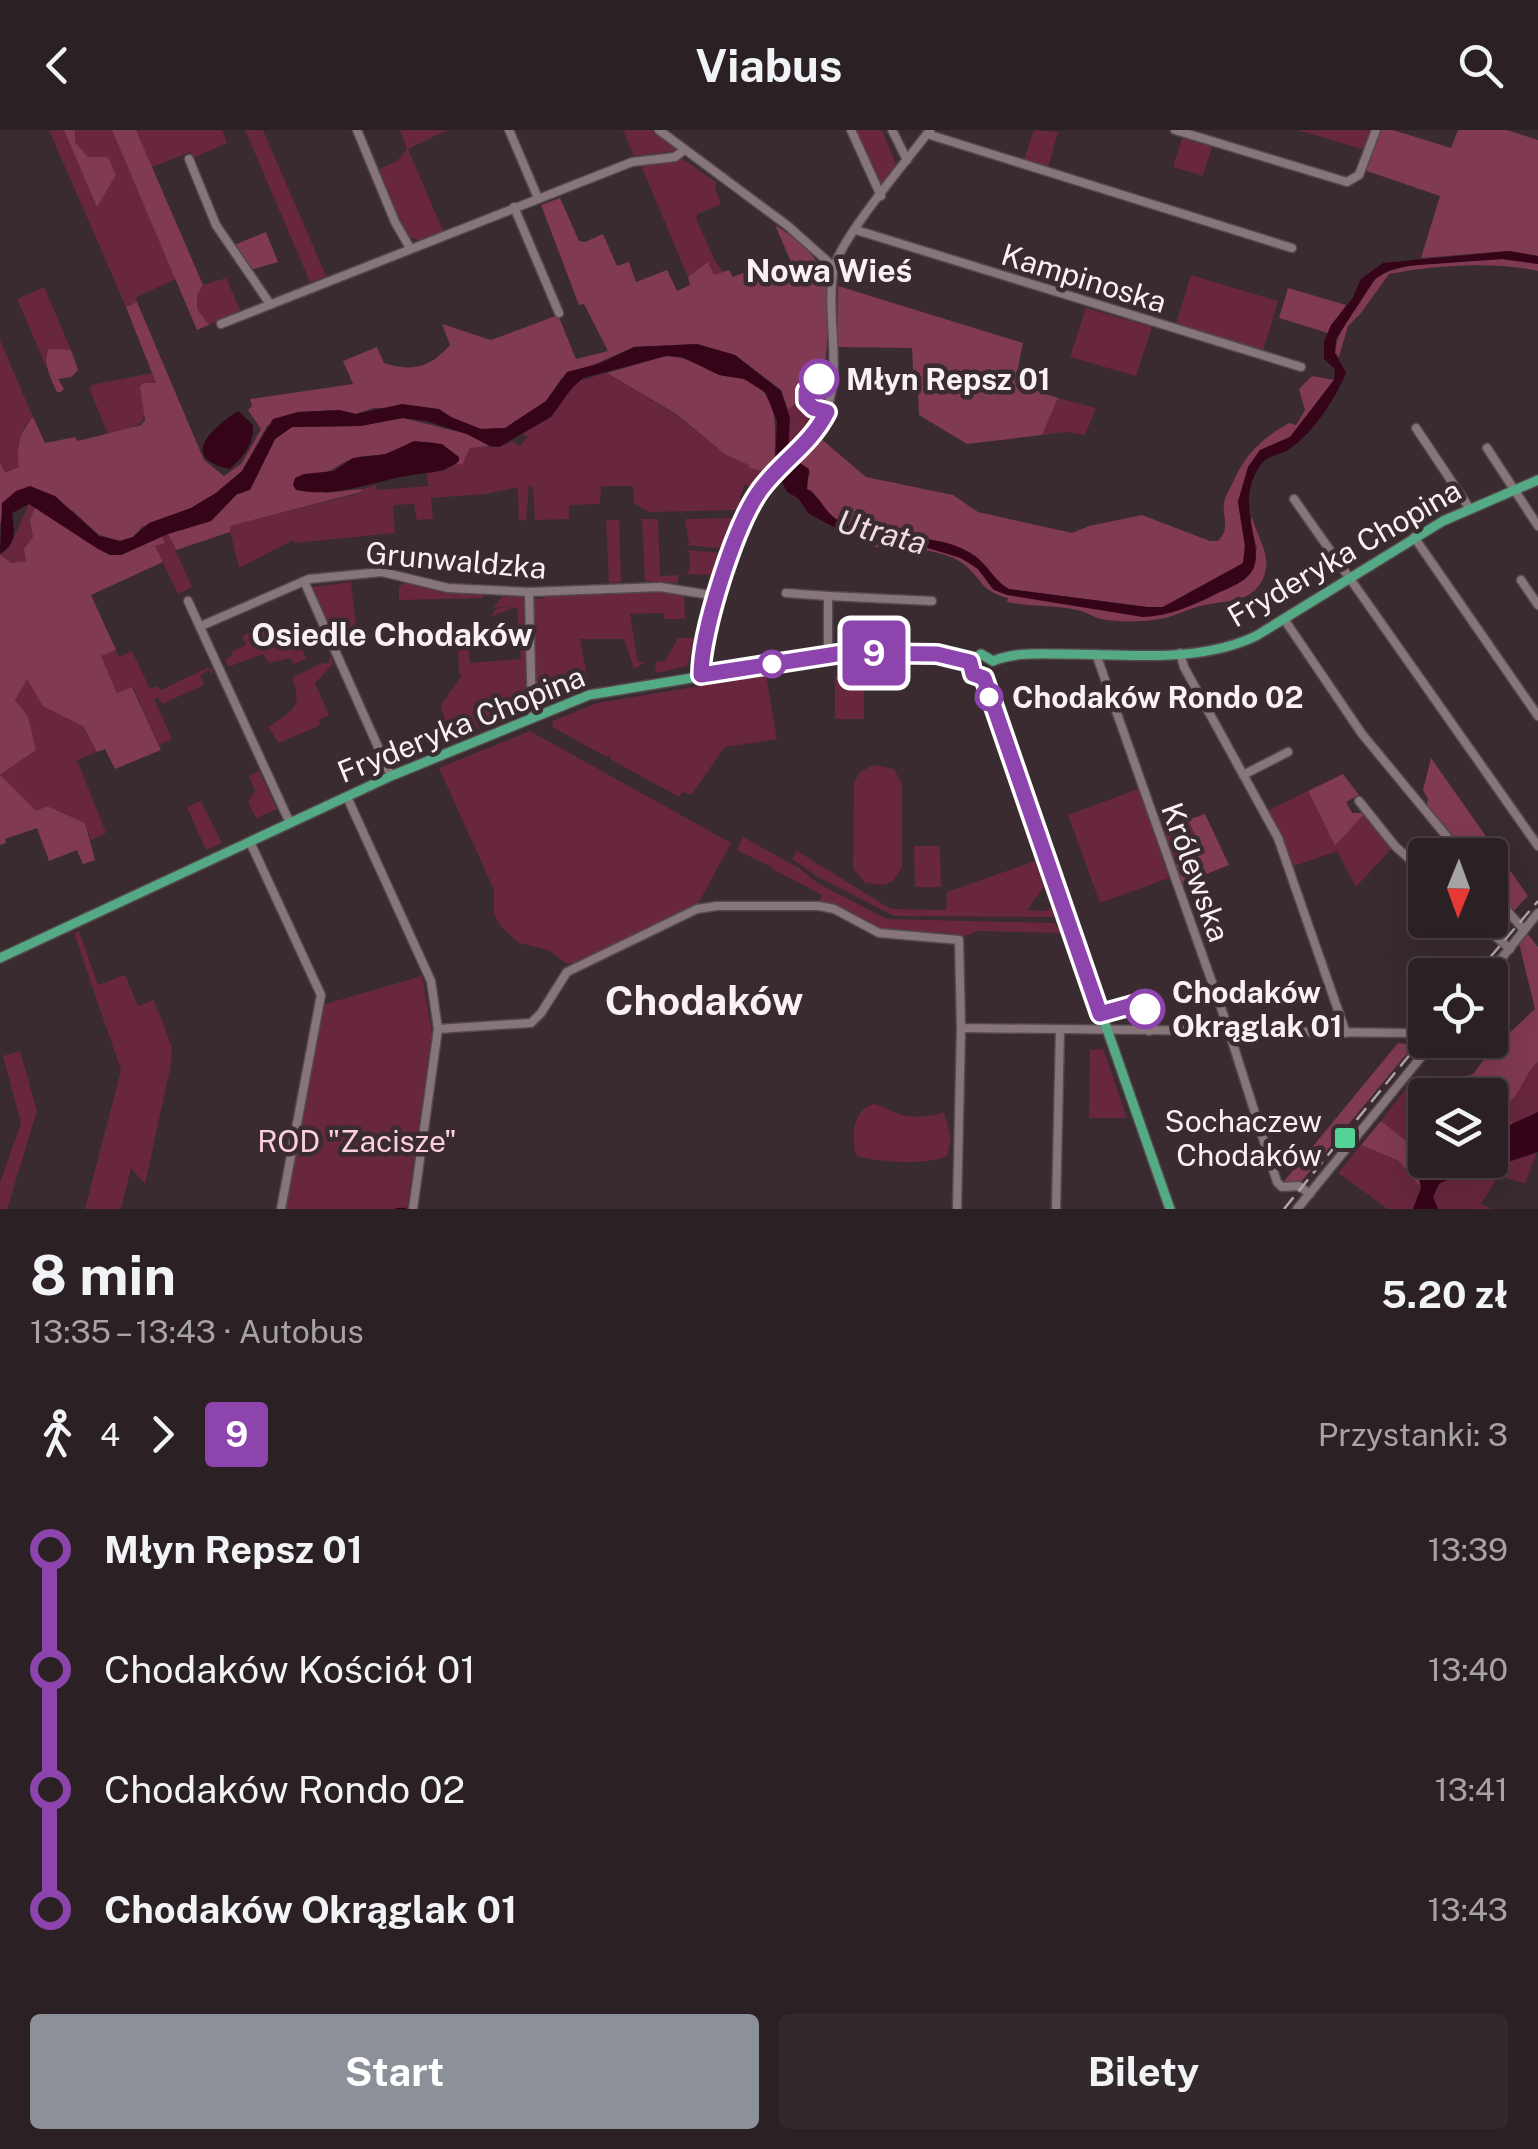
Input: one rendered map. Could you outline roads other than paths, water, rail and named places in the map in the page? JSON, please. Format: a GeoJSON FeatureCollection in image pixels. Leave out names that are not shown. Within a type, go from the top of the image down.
{"type":"FeatureCollection","features":[{"type":"Feature","properties":{"kind":"main road","name":"Fryderyka Chopina"},"geometry":{"type":"LineString","coordinates":[[992,661],[1024,654],[1180,653],[1234,645],[1284,619],[1414,537],[1538,480]]}},
{"type":"Feature","properties":{"kind":"main road","name":"Fryderyka Chopina"},"geometry":{"type":"LineString","coordinates":[[0,958],[391,776],[596,693],[828,655],[937,654],[970,662]]}},
{"type":"Feature","properties":{"kind":"main road"},"geometry":{"type":"LineString","coordinates":[[981,654],[992,661],[992,672],[984,678],[973,674],[970,662],[981,654]]}},
{"type":"Feature","properties":{"kind":"main road"},"geometry":{"type":"LineString","coordinates":[[984,678],[1170,1209]]}},
{"type":"Feature","properties":{"kind":"street"},"geometry":{"type":"LineString","coordinates":[[356,130],[410,248]]}},
{"type":"Feature","properties":{"kind":"street"},"geometry":{"type":"LineString","coordinates":[[509,130],[538,198]]}},
{"type":"Feature","properties":{"kind":"street"},"geometry":{"type":"LineString","coordinates":[[658,130],[796,233],[834,267]]}},
{"type":"Feature","properties":{"kind":"street"},"geometry":{"type":"LineString","coordinates":[[851,130],[881,196]]}},
{"type":"Feature","properties":{"kind":"street"},"geometry":{"type":"LineString","coordinates":[[892,130],[907,160]]}},
{"type":"Feature","properties":{"kind":"street"},"geometry":{"type":"LineString","coordinates":[[1174,130],[1347,182],[1359,176],[1376,130]]}},
{"type":"Feature","properties":{"kind":"street"},"geometry":{"type":"LineString","coordinates":[[701,675],[717,596],[754,500],[818,429],[827,412],[832,382],[834,267],[840,251],[928,132],[1292,248]]}},
{"type":"Feature","properties":{"kind":"street"},"geometry":{"type":"LineString","coordinates":[[220,324],[632,162],[675,157],[684,150]]}},
{"type":"Feature","properties":{"kind":"street"},"geometry":{"type":"LineString","coordinates":[[189,158],[216,224],[270,304]]}},
{"type":"Feature","properties":{"kind":"street"},"geometry":{"type":"LineString","coordinates":[[514,207],[559,313]]}},
{"type":"Feature","properties":{"kind":"street","name":"Kampinoska"},"geometry":{"type":"LineString","coordinates":[[856,230],[1301,367]]}},
{"type":"Feature","properties":{"kind":"street"},"geometry":{"type":"LineString","coordinates":[[1416,428],[1470,509]]}},
{"type":"Feature","properties":{"kind":"street"},"geometry":{"type":"LineString","coordinates":[[1487,448],[1538,526]]}},
{"type":"Feature","properties":{"kind":"street"},"geometry":{"type":"LineString","coordinates":[[1294,500],[1538,846]]}},
{"type":"Feature","properties":{"kind":"street"},"geometry":{"type":"LineString","coordinates":[[1414,537],[1538,716]]}},
{"type":"Feature","properties":{"kind":"street","name":"Grunwaldzka"},"geometry":{"type":"LineString","coordinates":[[201,626],[304,581],[390,572],[442,587],[530,592],[660,587],[717,596]]}},
{"type":"Feature","properties":{"kind":"street"},"geometry":{"type":"LineString","coordinates":[[1521,580],[1538,605]]}},
{"type":"Feature","properties":{"kind":"street"},"geometry":{"type":"LineString","coordinates":[[304,581],[391,776]]}},
{"type":"Feature","properties":{"kind":"street"},"geometry":{"type":"LineString","coordinates":[[530,592],[532,718]]}},
{"type":"Feature","properties":{"kind":"street"},"geometry":{"type":"LineString","coordinates":[[786,594],[932,602]]}},
{"type":"Feature","properties":{"kind":"street"},"geometry":{"type":"LineString","coordinates":[[828,596],[828,655]]}},
{"type":"Feature","properties":{"kind":"street"},"geometry":{"type":"LineString","coordinates":[[188,601],[290,823]]}},
{"type":"Feature","properties":{"kind":"street"},"geometry":{"type":"LineString","coordinates":[[1284,619],[1362,734],[1447,838]]}},
{"type":"Feature","properties":{"kind":"street"},"geometry":{"type":"LineString","coordinates":[[1180,653],[1184,667],[1278,838],[1346,1033]]}},
{"type":"Feature","properties":{"kind":"street","name":"Królewska"},"geometry":{"type":"LineString","coordinates":[[1096,654],[1225,1019],[1278,1185],[1298,1186],[1310,1194]]}},
{"type":"Feature","properties":{"kind":"street"},"geometry":{"type":"LineString","coordinates":[[1243,774],[1288,752]]}},
{"type":"Feature","properties":{"kind":"street"},"geometry":{"type":"LineString","coordinates":[[347,797],[429,974],[438,1029],[412,1209]]}},
{"type":"Feature","properties":{"kind":"street"},"geometry":{"type":"LineString","coordinates":[[1358,802],[1408,859]]}},
{"type":"Feature","properties":{"kind":"street"},"geometry":{"type":"LineString","coordinates":[[250,842],[322,995],[281,1209]]}},
{"type":"Feature","properties":{"kind":"street"},"geometry":{"type":"LineString","coordinates":[[438,1029],[531,1022],[567,972],[697,909],[819,906],[879,934],[956,938],[960,945],[961,1028],[957,1209]]}},
{"type":"Feature","properties":{"kind":"street"},"geometry":{"type":"LineString","coordinates":[[1508,912],[1524,930]]}},
{"type":"Feature","properties":{"kind":"street"},"geometry":{"type":"LineString","coordinates":[[1502,958],[1538,913]]}},
{"type":"Feature","properties":{"kind":"street"},"geometry":{"type":"LineString","coordinates":[[1497,938],[1510,949]]}},
{"type":"Feature","properties":{"kind":"street"},"geometry":{"type":"LineString","coordinates":[[1100,1014],[1141,1005],[1149,1031]]}},
{"type":"Feature","properties":{"kind":"street"},"geometry":{"type":"LineString","coordinates":[[961,1028],[1346,1033],[1408,1038]]}},
{"type":"Feature","properties":{"kind":"street"},"geometry":{"type":"LineString","coordinates":[[1056,1209],[1060,1030]]}},
{"type":"Feature","properties":{"kind":"street"},"geometry":{"type":"LineString","coordinates":[[1297,1209],[1417,1058]]}},
{"type":"Feature","properties":{"kind":"waterway"},"geometry":{"type":"LineString","coordinates":[[397,1209],[405,1209]]}},
{"type":"Feature","properties":{"kind":"railway"},"geometry":{"type":"LineString","coordinates":[[1489,958],[1538,901]]}},
{"type":"Feature","properties":{"kind":"railway"},"geometry":{"type":"LineString","coordinates":[[1284,1209],[1408,1057]]}},
{"type":"Feature","properties":{"kind":"place","name":"Młyn Repsz 01"},"geometry":{"type":"Point","coordinates":[819,379]}},
{"type":"Feature","properties":{"kind":"place","name":"Chodaków Rondo 02"},"geometry":{"type":"Point","coordinates":[989,697]}},
{"type":"Feature","properties":{"kind":"place","name":"Chodaków Okrąglak 01"},"geometry":{"type":"Point","coordinates":[1145,1009]}},
{"type":"Feature","properties":{"kind":"place","name":"Sochaczew Chodaków"},"geometry":{"type":"Point","coordinates":[1345,1138]}},
{"type":"Feature","properties":{"kind":"district","name":"Nowa Wieś"},"geometry":{"type":"Point","coordinates":[829,270]}},
{"type":"Feature","properties":{"kind":"district","name":"Osiedle Chodaków"},"geometry":{"type":"Point","coordinates":[392,634]}},
{"type":"Feature","properties":{"kind":"district","name":"Chodaków"},"geometry":{"type":"Point","coordinates":[704,1000]}},
{"type":"Feature","properties":{"kind":"water label","name":"Utrata"},"geometry":{"type":"Point","coordinates":[882,532]}},
{"type":"Feature","properties":{"kind":"park label","name":"ROD \"Zacisze\""},"geometry":{"type":"Point","coordinates":[357,1141]}}]}
